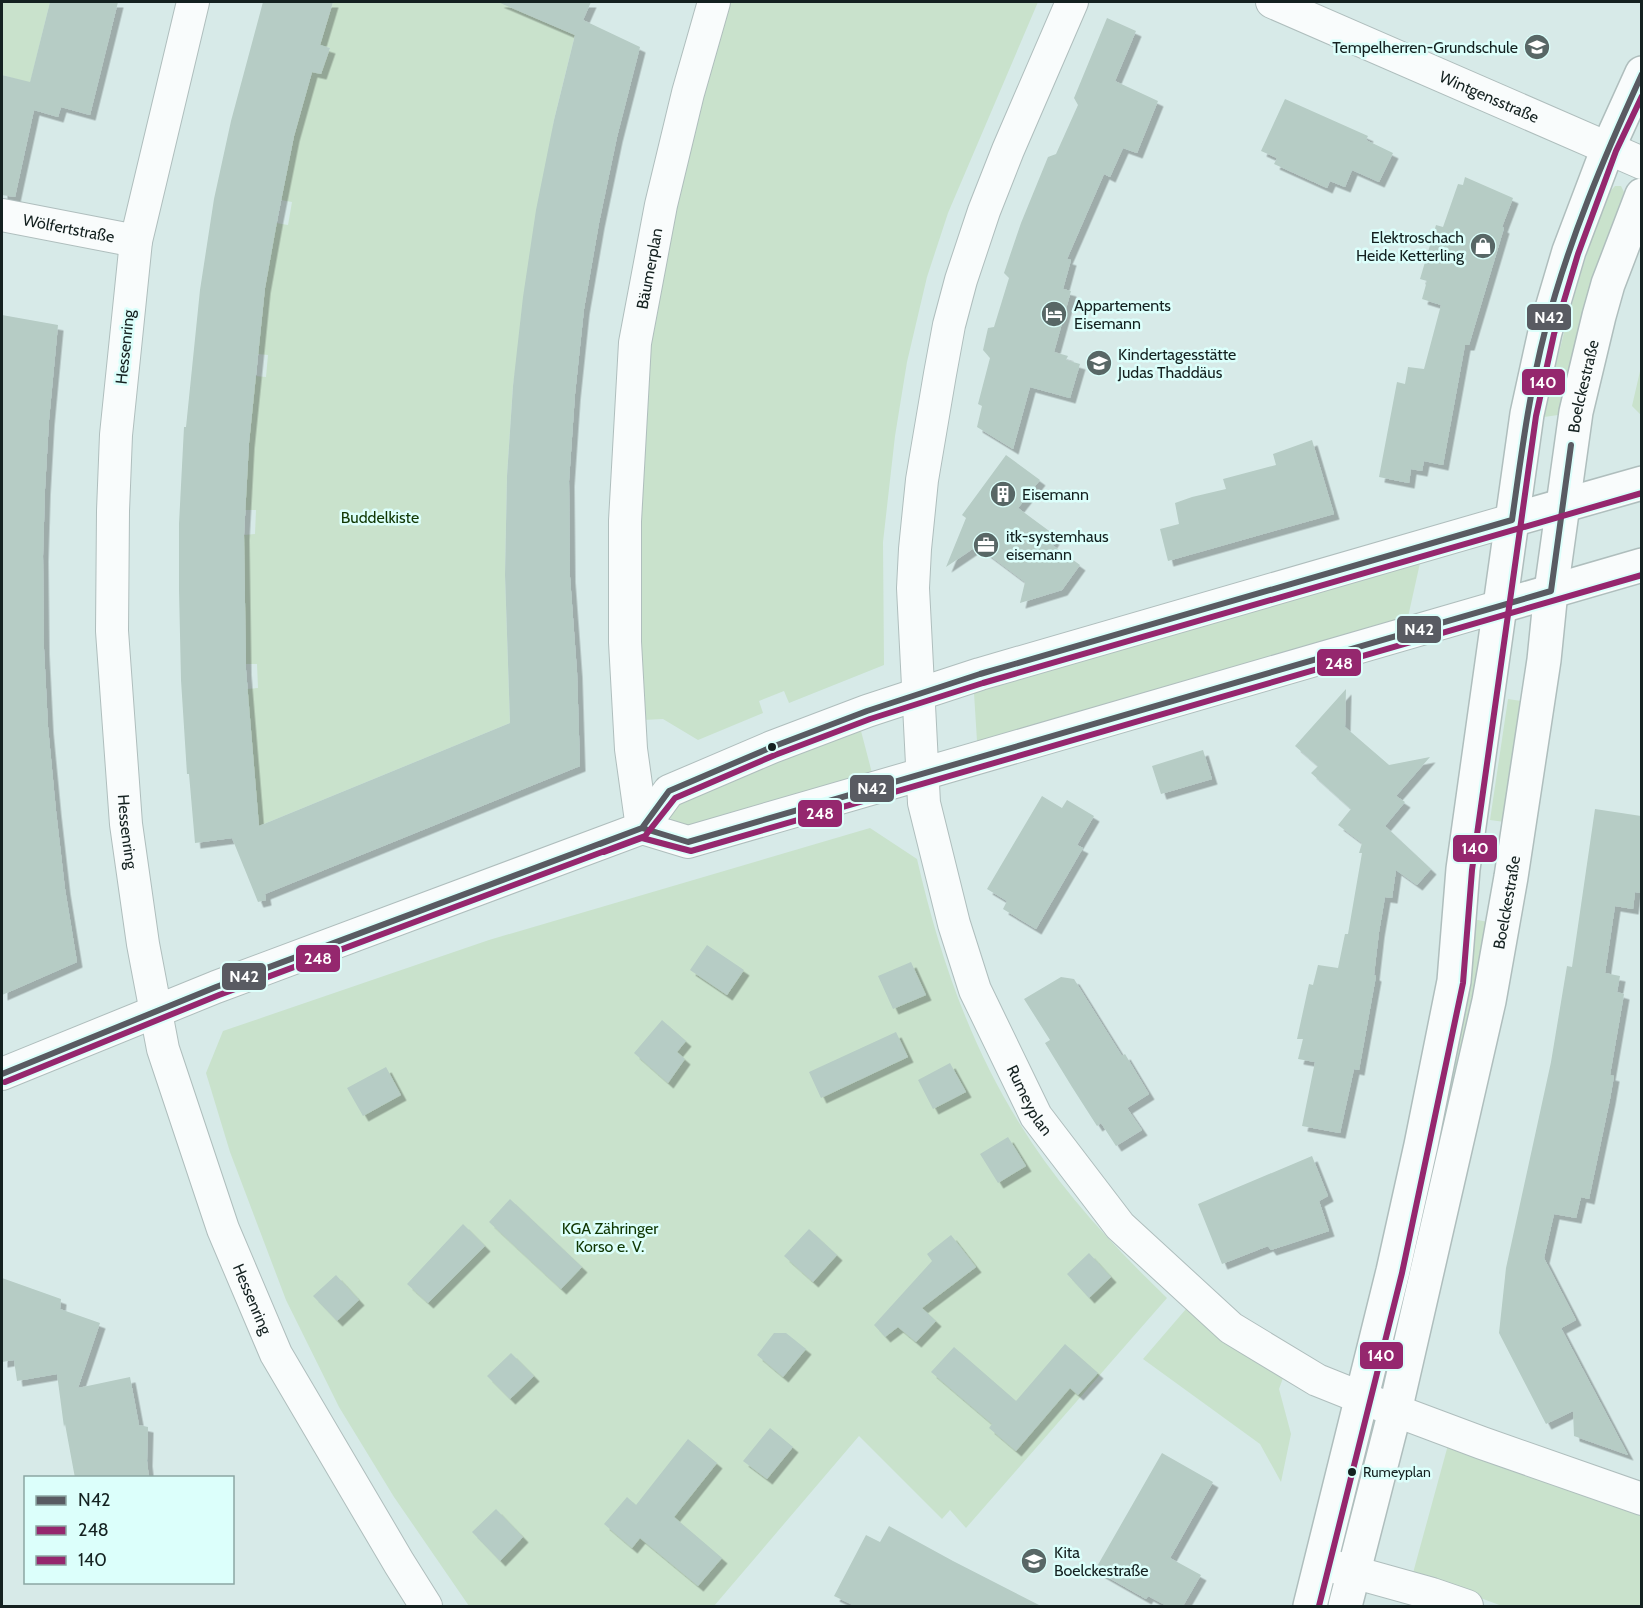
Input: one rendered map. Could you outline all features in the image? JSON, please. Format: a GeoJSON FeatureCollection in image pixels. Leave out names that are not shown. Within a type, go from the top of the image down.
{"type":"FeatureCollection","features":[{"type":"Feature","properties":{"kind":"main road"},"geometry":{"type":"LineString","coordinates":[[1310,1606],[1394,1271],[1454,981],[1463,869],[1527,414],[1545,332],[1569,251],[1608,148],[1641,73]]}},
{"type":"Feature","properties":{"kind":"main road","name":"Boelckestraße"},"geometry":{"type":"LineString","coordinates":[[1345,1606],[1395,1411],[1489,1001],[1511,877],[1544,660],[1551,591],[1576,412],[1608,284],[1641,195]]}},
{"type":"Feature","properties":{"kind":"main road"},"geometry":{"type":"LineString","coordinates":[[1512,520],[1641,483]]}},
{"type":"Feature","properties":{"kind":"main road"},"geometry":{"type":"LineString","coordinates":[[1501,606],[1641,565]]}},
{"type":"Feature","properties":{"kind":"main road"},"geometry":{"type":"LineString","coordinates":[[1463,869],[1511,877]]}},
{"type":"Feature","properties":{"kind":"street","name":"Hessenring"},"geometry":{"type":"LineString","coordinates":[[193,2],[136,241],[116,435],[112,631],[126,824],[162,1049],[223,1229],[276,1354],[380,1533],[426,1606]]}},
{"type":"Feature","properties":{"kind":"street","name":"Bäumerplan"},"geometry":{"type":"LineString","coordinates":[[642,828],[631,749],[625,642],[625,521],[635,343],[661,205],[688,93],[714,2]]}},
{"type":"Feature","properties":{"kind":"street"},"geometry":{"type":"LineString","coordinates":[[918,694],[913,588],[915,549],[922,480],[948,325],[984,211],[1072,2]]}},
{"type":"Feature","properties":{"kind":"street","name":"Wintgensstraße"},"geometry":{"type":"LineString","coordinates":[[1272,2],[1641,163]]}},
{"type":"Feature","properties":{"kind":"street","name":"Wölfertstraße"},"geometry":{"type":"LineString","coordinates":[[2,216],[136,241]]}},
{"type":"Feature","properties":{"kind":"street"},"geometry":{"type":"LineString","coordinates":[[2,1074],[216,987],[642,828],[669,791],[772,747],[918,694],[1512,520]]}},
{"type":"Feature","properties":{"kind":"street"},"geometry":{"type":"LineString","coordinates":[[642,828],[688,842],[1501,606]]}},
{"type":"Feature","properties":{"kind":"street","name":"Rumeyplan"},"geometry":{"type":"LineString","coordinates":[[918,694],[927,820],[954,924],[975,990],[1036,1116],[1120,1226],[1231,1328],[1317,1380],[1395,1411],[1641,1499]]}},
{"type":"Feature","properties":{"kind":"street"},"geometry":{"type":"LineString","coordinates":[[1321,1563],[1467,1606]]}},
{"type":"Feature","properties":{"kind":"green space"},"geometry":{"type":"Polygon","coordinates":[[[2,2],[50,2],[30,83],[2,75],[2,2]]]}},
{"type":"Feature","properties":{"kind":"green space","name":"Buddelkiste"},"geometry":{"type":"Polygon","coordinates":[[[333,2],[523,2],[519,11],[575,35],[554,120],[513,386],[507,476],[505,575],[510,723],[259,826],[247,689],[258,688],[257,664],[246,664],[244,535],[255,534],[256,510],[245,510],[255,376],[266,377],[268,355],[258,354],[265,288],[276,223],[288,225],[292,202],[281,200],[294,136],[312,72],[321,73],[330,48],[320,45],[333,2]]]}},
{"type":"Feature","properties":{"kind":"green space"},"geometry":{"type":"Polygon","coordinates":[[[725,2],[1038,2],[948,213],[927,277],[907,362],[895,436],[883,542],[884,665],[789,703],[784,691],[759,701],[763,713],[698,740],[663,719],[643,720],[637,590],[645,383],[662,260],[725,2]]]}},
{"type":"Feature","properties":{"kind":"green space"},"geometry":{"type":"Polygon","coordinates":[[[1615,186],[1621,186],[1624,192],[1582,315],[1558,415],[1544,417],[1581,274],[1604,205],[1615,186]]]}},
{"type":"Feature","properties":{"kind":"green space"},"geometry":{"type":"Polygon","coordinates":[[[1641,367],[1642,415],[1632,406],[1641,367]]]}},
{"type":"Feature","properties":{"kind":"green space"},"geometry":{"type":"Polygon","coordinates":[[[1420,563],[1408,617],[977,741],[974,693],[1420,563]]]}},
{"type":"Feature","properties":{"kind":"green space"},"geometry":{"type":"Polygon","coordinates":[[[1508,699],[1521,701],[1505,822],[1490,820],[1508,699]]]}},
{"type":"Feature","properties":{"kind":"green space"},"geometry":{"type":"Polygon","coordinates":[[[861,731],[872,773],[684,827],[672,822],[670,817],[674,806],[788,758],[861,731]]]}},
{"type":"Feature","properties":{"kind":"green space","name":"KGA Zähringer Korso e. V."},"geometry":{"type":"Polygon","coordinates":[[[870,828],[917,859],[945,961],[957,994],[984,1059],[1018,1121],[1068,1192],[1126,1257],[1167,1298],[966,1528],[950,1510],[942,1519],[859,1436],[714,1606],[469,1606],[394,1497],[339,1407],[286,1300],[230,1152],[206,1073],[223,1031],[489,940],[870,828]]]}},
{"type":"Feature","properties":{"kind":"green space"},"geometry":{"type":"Polygon","coordinates":[[[1473,919],[1488,922],[1414,1291],[1400,1288],[1473,919]]]}},
{"type":"Feature","properties":{"kind":"green space"},"geometry":{"type":"Polygon","coordinates":[[[1186,1309],[1230,1344],[1283,1378],[1279,1389],[1291,1434],[1281,1482],[1260,1444],[1143,1359],[1186,1309]]]}},
{"type":"Feature","properties":{"kind":"green space"},"geometry":{"type":"Polygon","coordinates":[[[1448,1445],[1641,1510],[1641,1606],[1502,1606],[1413,1573],[1448,1445]]]}},
{"type":"Feature","properties":{"kind":"building"},"geometry":{"type":"Polygon","coordinates":[[[50,2],[118,2],[90,115],[61,107],[58,117],[34,110],[15,197],[2,195],[2,75],[30,82],[50,2]]]}},
{"type":"Feature","properties":{"kind":"building"},"geometry":{"type":"Polygon","coordinates":[[[263,2],[333,2],[320,45],[330,48],[321,74],[312,72],[294,136],[278,216],[265,288],[249,443],[244,535],[246,670],[259,826],[510,723],[505,575],[507,476],[513,386],[536,210],[554,120],[575,35],[498,2],[591,2],[583,20],[640,47],[617,137],[599,223],[584,309],[575,394],[569,481],[570,577],[577,672],[580,766],[265,894],[266,900],[258,902],[232,838],[195,843],[189,774],[187,774],[181,680],[179,524],[184,427],[186,427],[200,290],[214,199],[231,121],[263,2]]]}},
{"type":"Feature","properties":{"kind":"building"},"geometry":{"type":"Polygon","coordinates":[[[1107,18],[1136,31],[1115,81],[1158,101],[1137,153],[1123,148],[1110,177],[1104,174],[1067,259],[1071,260],[1063,289],[1071,291],[1054,352],[1068,356],[1066,360],[1080,364],[1070,398],[1030,387],[1013,449],[977,427],[982,406],[978,404],[990,358],[983,350],[988,328],[994,327],[1009,278],[1004,273],[1021,223],[1048,157],[1056,154],[1078,105],[1074,98],[1107,18]]]}},
{"type":"Feature","properties":{"kind":"building"},"geometry":{"type":"Polygon","coordinates":[[[1285,99],[1368,136],[1366,140],[1393,153],[1379,182],[1352,170],[1345,187],[1330,181],[1327,188],[1274,164],[1277,158],[1261,151],[1285,99]]]}},
{"type":"Feature","properties":{"kind":"building"},"geometry":{"type":"Polygon","coordinates":[[[1465,177],[1513,198],[1502,227],[1504,228],[1469,345],[1465,345],[1443,465],[1424,461],[1422,471],[1411,469],[1409,483],[1379,477],[1397,382],[1405,384],[1408,367],[1424,369],[1441,305],[1422,299],[1427,281],[1420,279],[1436,225],[1443,227],[1458,184],[1463,185],[1465,177]]]}},
{"type":"Feature","properties":{"kind":"building"},"geometry":{"type":"Polygon","coordinates":[[[2,315],[58,325],[45,489],[44,649],[56,811],[65,889],[77,962],[2,995],[2,315]]]}},
{"type":"Feature","properties":{"kind":"building"},"geometry":{"type":"Polygon","coordinates":[[[1312,440],[1334,514],[1168,561],[1160,529],[1179,524],[1175,503],[1226,489],[1223,479],[1276,465],[1273,454],[1312,440]]]}},
{"type":"Feature","properties":{"kind":"building"},"geometry":{"type":"Polygon","coordinates":[[[1006,455],[1040,480],[1018,508],[1056,536],[1051,544],[1080,565],[1062,590],[1020,603],[1025,582],[977,546],[946,567],[966,518],[962,515],[1006,455]]]}},
{"type":"Feature","properties":{"kind":"building"},"geometry":{"type":"Polygon","coordinates":[[[1346,689],[1345,727],[1389,765],[1430,757],[1396,796],[1405,802],[1385,826],[1431,869],[1417,885],[1396,870],[1392,898],[1385,897],[1374,975],[1376,976],[1359,1070],[1354,1069],[1340,1133],[1302,1126],[1315,1062],[1298,1059],[1303,1039],[1297,1039],[1309,984],[1313,985],[1318,965],[1338,968],[1345,934],[1348,934],[1362,843],[1338,825],[1351,809],[1311,773],[1318,766],[1295,746],[1346,689]]]}},
{"type":"Feature","properties":{"kind":"building"},"geometry":{"type":"Polygon","coordinates":[[[1203,750],[1212,779],[1161,794],[1152,766],[1203,750]]]}},
{"type":"Feature","properties":{"kind":"building"},"geometry":{"type":"Polygon","coordinates":[[[1042,796],[1062,808],[1067,800],[1094,816],[1077,845],[1083,848],[1036,929],[1003,909],[1007,901],[987,889],[1042,796]]]}},
{"type":"Feature","properties":{"kind":"building"},"geometry":{"type":"Polygon","coordinates":[[[1595,809],[1641,816],[1641,893],[1635,892],[1633,909],[1615,906],[1605,973],[1620,976],[1617,992],[1624,994],[1610,1075],[1614,1076],[1589,1199],[1581,1197],[1576,1218],[1554,1214],[1544,1258],[1576,1320],[1561,1328],[1628,1455],[1574,1436],[1573,1411],[1546,1424],[1499,1333],[1506,1268],[1551,1062],[1567,966],[1572,967],[1595,809]]]}},
{"type":"Feature","properties":{"kind":"building"},"geometry":{"type":"Polygon","coordinates":[[[707,945],[744,970],[727,995],[690,970],[707,945]]]}},
{"type":"Feature","properties":{"kind":"building"},"geometry":{"type":"Polygon","coordinates":[[[911,962],[926,995],[893,1009],[878,976],[911,962]]]}},
{"type":"Feature","properties":{"kind":"building"},"geometry":{"type":"Polygon","coordinates":[[[1061,977],[1074,979],[1122,1056],[1125,1054],[1149,1094],[1127,1108],[1142,1130],[1116,1146],[1101,1123],[1097,1126],[1072,1087],[1045,1043],[1050,1040],[1024,999],[1061,977]]]}},
{"type":"Feature","properties":{"kind":"building"},"geometry":{"type":"Polygon","coordinates":[[[662,1020],[686,1041],[677,1052],[685,1059],[668,1083],[634,1053],[662,1020]]]}},
{"type":"Feature","properties":{"kind":"building"},"geometry":{"type":"Polygon","coordinates":[[[896,1032],[908,1057],[821,1098],[809,1072],[896,1032]]]}},
{"type":"Feature","properties":{"kind":"building"},"geometry":{"type":"Polygon","coordinates":[[[950,1063],[966,1092],[933,1109],[918,1080],[950,1063]]]}},
{"type":"Feature","properties":{"kind":"building"},"geometry":{"type":"Polygon","coordinates":[[[386,1067],[401,1095],[363,1116],[347,1088],[386,1067]]]}},
{"type":"Feature","properties":{"kind":"building"},"geometry":{"type":"Polygon","coordinates":[[[1008,1137],[1026,1166],[998,1183],[980,1154],[1008,1137]]]}},
{"type":"Feature","properties":{"kind":"building"},"geometry":{"type":"Polygon","coordinates":[[[1312,1156],[1328,1196],[1319,1201],[1329,1231],[1271,1250],[1268,1246],[1222,1264],[1198,1204],[1312,1156]]]}},
{"type":"Feature","properties":{"kind":"building"},"geometry":{"type":"Polygon","coordinates":[[[510,1199],[582,1267],[561,1289],[489,1222],[510,1199]]]}},
{"type":"Feature","properties":{"kind":"building"},"geometry":{"type":"Polygon","coordinates":[[[463,1224],[485,1246],[428,1303],[407,1284],[463,1224]]]}},
{"type":"Feature","properties":{"kind":"building"},"geometry":{"type":"Polygon","coordinates":[[[809,1229],[837,1255],[813,1282],[784,1256],[809,1229]]]}},
{"type":"Feature","properties":{"kind":"building"},"geometry":{"type":"Polygon","coordinates":[[[951,1235],[976,1267],[922,1308],[936,1321],[916,1342],[898,1327],[885,1337],[874,1325],[932,1261],[927,1254],[951,1235]]]}},
{"type":"Feature","properties":{"kind":"building"},"geometry":{"type":"Polygon","coordinates":[[[1089,1253],[1111,1277],[1089,1298],[1067,1274],[1089,1253]]]}},
{"type":"Feature","properties":{"kind":"building"},"geometry":{"type":"Polygon","coordinates":[[[336,1275],[359,1300],[337,1321],[313,1296],[336,1275]]]}},
{"type":"Feature","properties":{"kind":"building"},"geometry":{"type":"Polygon","coordinates":[[[2,1278],[61,1299],[60,1309],[100,1323],[78,1388],[130,1377],[139,1425],[148,1427],[149,1476],[75,1476],[65,1424],[64,1427],[57,1374],[17,1381],[14,1360],[2,1362],[2,1278]]]}},
{"type":"Feature","properties":{"kind":"building"},"geometry":{"type":"Polygon","coordinates":[[[774,1333],[786,1333],[806,1349],[783,1377],[757,1355],[774,1333]]]}},
{"type":"Feature","properties":{"kind":"building"},"geometry":{"type":"Polygon","coordinates":[[[1065,1344],[1098,1373],[1078,1395],[1070,1388],[1016,1451],[989,1428],[992,1424],[931,1372],[954,1347],[1016,1401],[1065,1344]]]}},
{"type":"Feature","properties":{"kind":"building"},"geometry":{"type":"Polygon","coordinates":[[[511,1353],[534,1376],[510,1399],[487,1376],[511,1353]]]}},
{"type":"Feature","properties":{"kind":"building"},"geometry":{"type":"Polygon","coordinates":[[[770,1428],[793,1447],[767,1479],[743,1461],[770,1428]]]}},
{"type":"Feature","properties":{"kind":"building"},"geometry":{"type":"Polygon","coordinates":[[[688,1439],[717,1463],[674,1517],[722,1558],[698,1586],[640,1538],[632,1548],[604,1524],[627,1497],[636,1505],[688,1439]]]}},
{"type":"Feature","properties":{"kind":"building"},"geometry":{"type":"Polygon","coordinates":[[[1162,1453],[1213,1482],[1170,1558],[1201,1575],[1183,1606],[1167,1606],[1148,1596],[1146,1599],[1095,1570],[1162,1453]]]}},
{"type":"Feature","properties":{"kind":"building"},"geometry":{"type":"Polygon","coordinates":[[[496,1509],[523,1537],[500,1561],[472,1532],[496,1509]]]}},
{"type":"Feature","properties":{"kind":"building"},"geometry":{"type":"Polygon","coordinates":[[[889,1526],[1041,1606],[855,1606],[834,1596],[866,1535],[880,1542],[889,1526]]]}},
{"type":"Feature","properties":{"kind":"transit line","name":"N42"},"geometry":{"type":"LineString","coordinates":[[2,1074],[216,987],[642,828],[669,791],[772,747],[867,711],[980,674],[1512,520],[1534,378],[1554,298],[1588,200],[1642,74]]}},
{"type":"Feature","properties":{"kind":"transit line","name":"140"},"geometry":{"type":"LineString","coordinates":[[1319,1606],[1402,1273],[1463,983],[1472,870],[1536,416],[1554,334],[1578,254],[1616,151],[1642,96]]}},
{"type":"Feature","properties":{"kind":"transit line","name":"N42"},"geometry":{"type":"LineString","coordinates":[[600,844],[642,828],[688,842],[1551,591],[1571,445]]}},
{"type":"Feature","properties":{"kind":"transit line","name":"248"},"geometry":{"type":"LineString","coordinates":[[5,1082],[219,995],[645,836],[675,798],[775,755],[870,719],[983,683],[1642,493]]}},
{"type":"Feature","properties":{"kind":"transit line","name":"248"},"geometry":{"type":"LineString","coordinates":[[604,852],[642,838],[691,851],[1642,575]]}},
{"type":"Feature","properties":{"kind":"place","name":"Tempelherren-Grundschule"},"geometry":{"type":"Point","coordinates":[1537,47]}},
{"type":"Feature","properties":{"kind":"place","name":"Elektroschach Heide Ketterling"},"geometry":{"type":"Point","coordinates":[1483,246]}},
{"type":"Feature","properties":{"kind":"place","name":"Appartements Eisemann"},"geometry":{"type":"Point","coordinates":[1054,314]}},
{"type":"Feature","properties":{"kind":"place","name":"Kindertagesstätte Judas Thaddäus"},"geometry":{"type":"Point","coordinates":[1099,363]}},
{"type":"Feature","properties":{"kind":"place","name":"Eisemann"},"geometry":{"type":"Point","coordinates":[1003,494]}},
{"type":"Feature","properties":{"kind":"place","name":"itk-systemhaus eisemann"},"geometry":{"type":"Point","coordinates":[986,545]}},
{"type":"Feature","properties":{"kind":"place","name":"Rumeyplan"},"geometry":{"type":"Point","coordinates":[1352,1472]}},
{"type":"Feature","properties":{"kind":"place","name":"Kita Boelckestraße"},"geometry":{"type":"Point","coordinates":[1034,1561]}}]}
